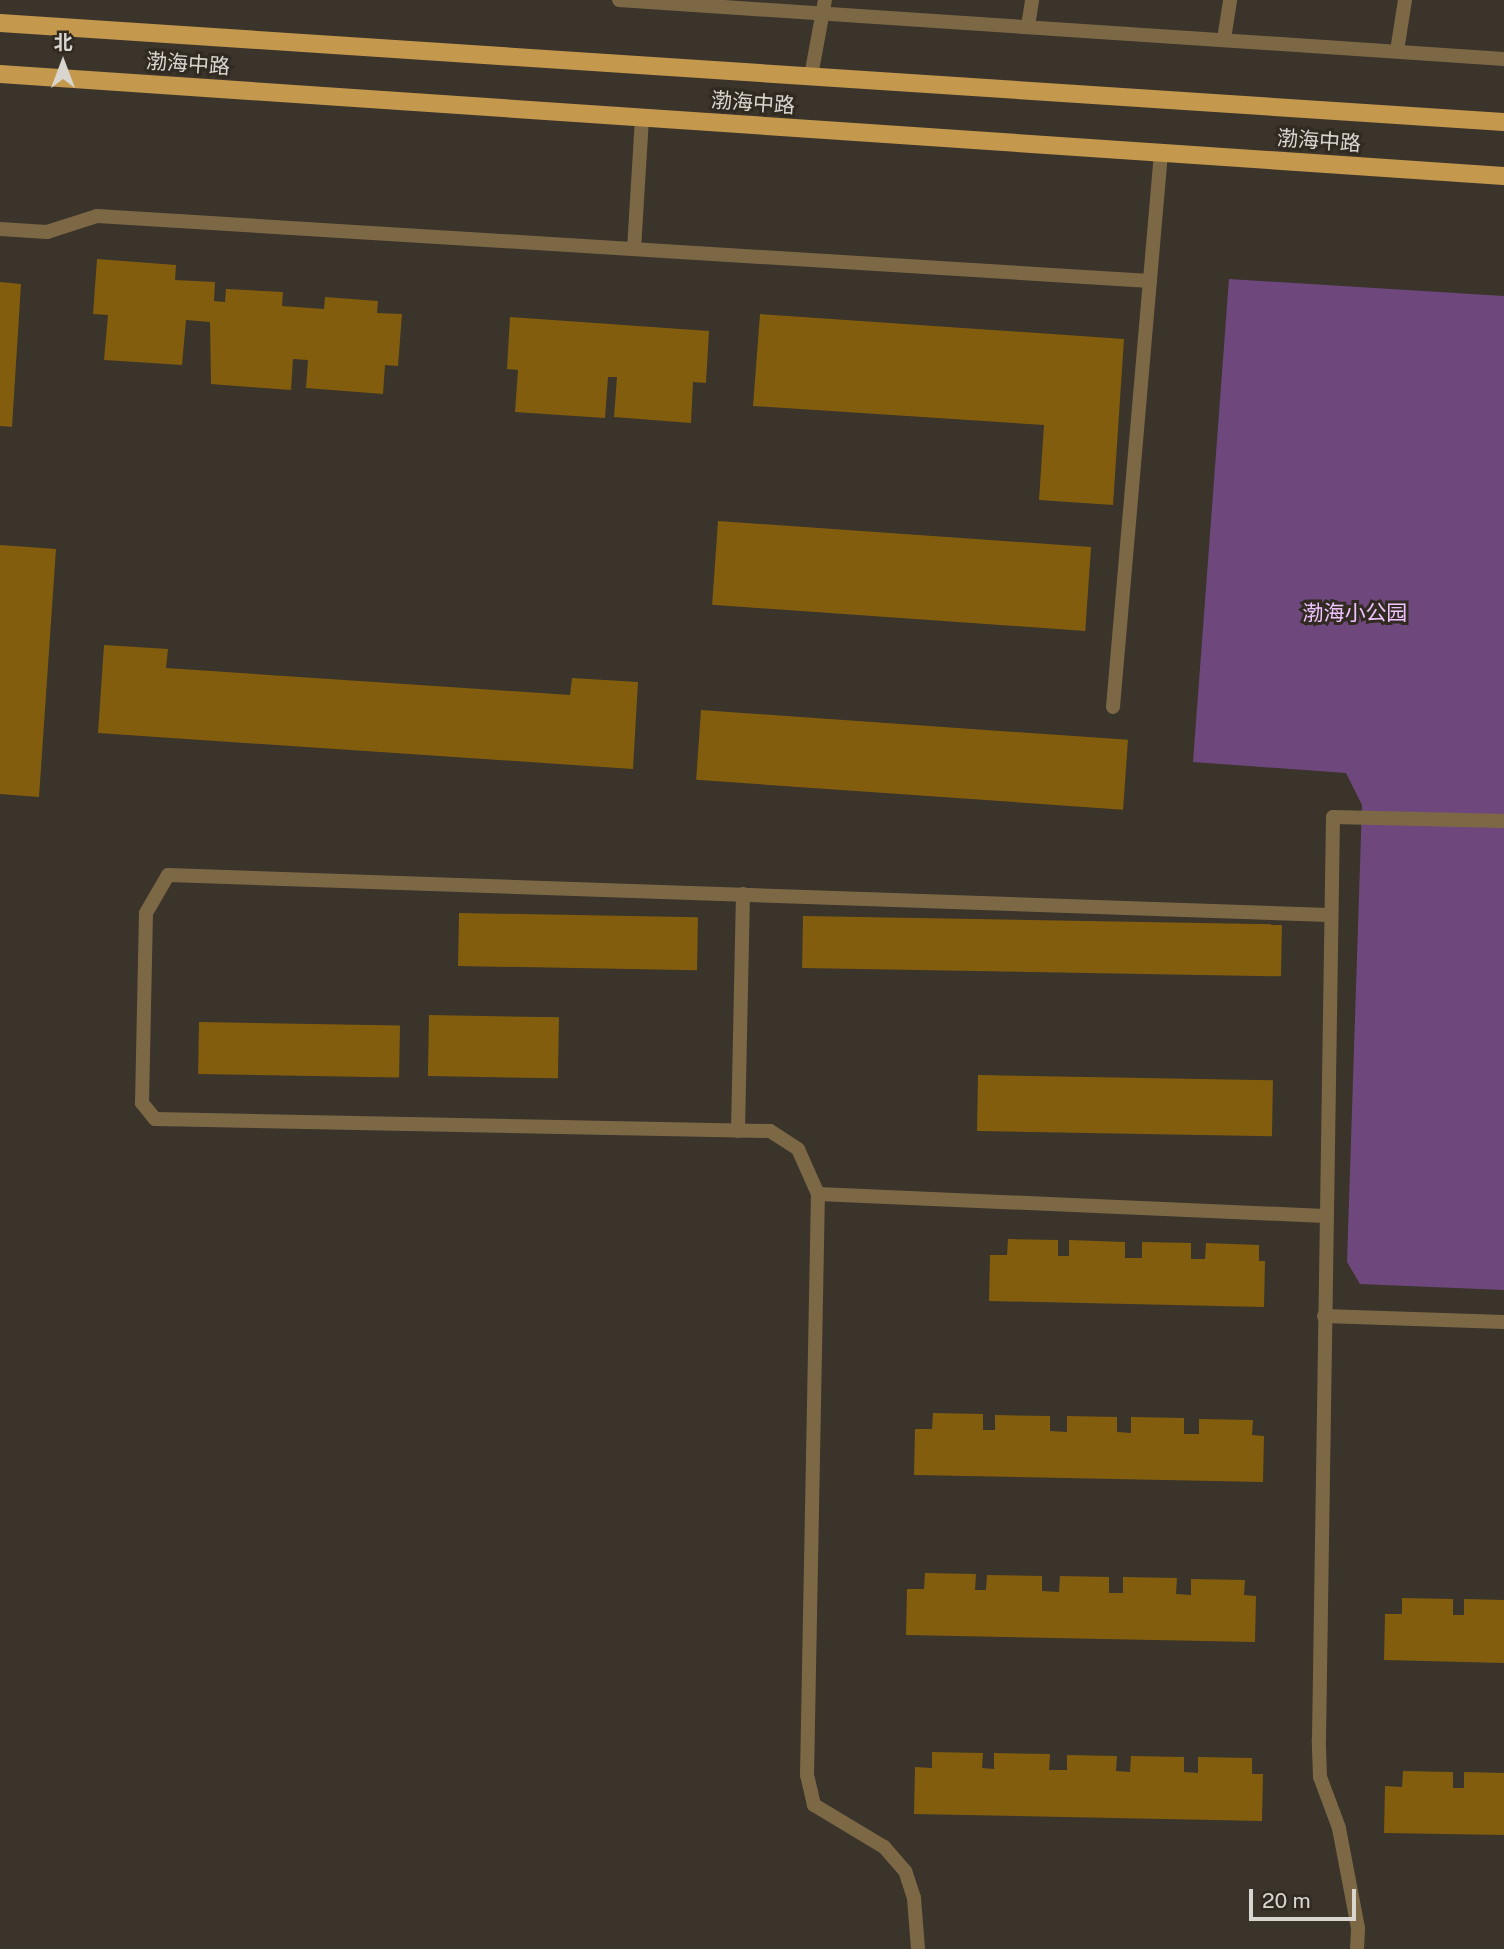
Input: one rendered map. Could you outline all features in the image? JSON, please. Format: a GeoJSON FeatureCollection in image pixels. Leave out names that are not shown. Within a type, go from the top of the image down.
{"type":"FeatureCollection","features":[{"type":"Feature","properties":{"kind":"main road","name":"渤海中路"},"geometry":{"type":"LineString","coordinates":[[0,23],[1504,122]]}},
{"type":"Feature","properties":{"kind":"main road","name":"渤海中路"},"geometry":{"type":"LineString","coordinates":[[0,74],[1504,176]]}},
{"type":"Feature","properties":{"kind":"street"},"geometry":{"type":"LineString","coordinates":[[618,0],[824,7],[1028,26],[1504,59]]}},
{"type":"Feature","properties":{"kind":"street"},"geometry":{"type":"LineString","coordinates":[[1028,26],[1032,0]]}},
{"type":"Feature","properties":{"kind":"street"},"geometry":{"type":"LineString","coordinates":[[1224,40],[1230,0]]}},
{"type":"Feature","properties":{"kind":"street"},"geometry":{"type":"LineString","coordinates":[[1397,51],[1405,0]]}},
{"type":"Feature","properties":{"kind":"street"},"geometry":{"type":"LineString","coordinates":[[811,76],[824,7]]}},
{"type":"Feature","properties":{"kind":"street"},"geometry":{"type":"LineString","coordinates":[[634,249],[642,119]]}},
{"type":"Feature","properties":{"kind":"street"},"geometry":{"type":"LineString","coordinates":[[1113,707],[1161,153]]}},
{"type":"Feature","properties":{"kind":"street"},"geometry":{"type":"LineString","coordinates":[[0,229],[47,232],[97,216],[1150,281]]}},
{"type":"Feature","properties":{"kind":"street"},"geometry":{"type":"LineString","coordinates":[[1357,1949],[1358,1928],[1339,1828],[1320,1777],[1328,915],[1333,817],[1504,821]]}},
{"type":"Feature","properties":{"kind":"street"},"geometry":{"type":"LineString","coordinates":[[918,1949],[914,1898],[905,1871],[884,1847],[814,1805],[807,1775],[818,1194],[798,1149],[770,1131],[155,1119],[142,1103],[146,913],[168,876],[1328,915]]}},
{"type":"Feature","properties":{"kind":"street"},"geometry":{"type":"LineString","coordinates":[[738,1131],[743,894]]}},
{"type":"Feature","properties":{"kind":"street"},"geometry":{"type":"LineString","coordinates":[[818,1194],[1325,1216]]}},
{"type":"Feature","properties":{"kind":"street"},"geometry":{"type":"LineString","coordinates":[[1324,1316],[1504,1322]]}},
{"type":"Feature","properties":{"kind":"green space","name":"渤海小公园"},"geometry":{"type":"Polygon","coordinates":[[[1229,279],[1504,296],[1504,1290],[1360,1284],[1347,1262],[1362,805],[1346,773],[1193,762],[1229,279]]]}},
{"type":"Feature","properties":{"kind":"building"},"geometry":{"type":"Polygon","coordinates":[[[97,259],[176,265],[175,280],[215,282],[214,301],[225,302],[226,289],[283,292],[282,306],[324,309],[325,297],[378,301],[377,313],[402,314],[398,366],[385,365],[383,394],[306,388],[308,360],[293,359],[291,390],[211,384],[210,322],[186,320],[182,365],[104,360],[108,315],[93,314],[97,259]]]}},
{"type":"Feature","properties":{"kind":"building"},"geometry":{"type":"Polygon","coordinates":[[[0,282],[21,284],[12,427],[0,426],[0,282]]]}},
{"type":"Feature","properties":{"kind":"building"},"geometry":{"type":"Polygon","coordinates":[[[760,314],[1124,339],[1113,505],[1039,500],[1044,425],[753,406],[760,314]]]}},
{"type":"Feature","properties":{"kind":"building"},"geometry":{"type":"Polygon","coordinates":[[[510,317],[709,331],[706,383],[693,382],[691,423],[614,417],[617,377],[608,377],[605,418],[515,412],[518,370],[507,369],[510,317]]]}},
{"type":"Feature","properties":{"kind":"building"},"geometry":{"type":"Polygon","coordinates":[[[718,521],[1091,547],[1085,631],[712,605],[718,521]]]}},
{"type":"Feature","properties":{"kind":"building"},"geometry":{"type":"Polygon","coordinates":[[[0,545],[56,549],[39,797],[0,794],[0,545]]]}},
{"type":"Feature","properties":{"kind":"building"},"geometry":{"type":"Polygon","coordinates":[[[104,645],[168,649],[166,668],[570,695],[572,678],[638,682],[633,769],[98,733],[104,645]]]}},
{"type":"Feature","properties":{"kind":"building"},"geometry":{"type":"Polygon","coordinates":[[[701,710],[1128,740],[1123,810],[696,780],[701,710]]]}},
{"type":"Feature","properties":{"kind":"building"},"geometry":{"type":"Polygon","coordinates":[[[459,913],[698,917],[697,970],[458,966],[459,913]]]}},
{"type":"Feature","properties":{"kind":"building"},"geometry":{"type":"Polygon","coordinates":[[[803,916],[1282,924],[1281,976],[802,968],[803,916]]]}},
{"type":"Feature","properties":{"kind":"building"},"geometry":{"type":"Polygon","coordinates":[[[429,1015],[559,1017],[558,1078],[428,1076],[429,1015]]]}},
{"type":"Feature","properties":{"kind":"building"},"geometry":{"type":"Polygon","coordinates":[[[199,1022],[400,1026],[399,1078],[198,1074],[199,1022]]]}},
{"type":"Feature","properties":{"kind":"building"},"geometry":{"type":"Polygon","coordinates":[[[978,1075],[1273,1080],[1272,1136],[977,1131],[978,1075]]]}},
{"type":"Feature","properties":{"kind":"building"},"geometry":{"type":"Polygon","coordinates":[[[1008,1239],[1058,1240],[1058,1256],[1069,1256],[1069,1240],[1125,1242],[1125,1258],[1142,1258],[1142,1242],[1191,1243],[1191,1259],[1205,1259],[1206,1243],[1259,1245],[1259,1261],[1265,1261],[1264,1307],[989,1301],[990,1255],[1007,1255],[1008,1239]]]}},
{"type":"Feature","properties":{"kind":"building"},"geometry":{"type":"Polygon","coordinates":[[[933,1413],[983,1414],[983,1430],[995,1430],[995,1415],[1050,1416],[1050,1431],[1067,1432],[1067,1416],[1117,1417],[1117,1432],[1131,1433],[1131,1417],[1184,1418],[1184,1434],[1199,1434],[1199,1419],[1253,1420],[1252,1435],[1264,1436],[1263,1482],[914,1475],[915,1429],[932,1429],[933,1413]]]}},
{"type":"Feature","properties":{"kind":"building"},"geometry":{"type":"Polygon","coordinates":[[[925,1573],[976,1574],[975,1590],[986,1590],[987,1575],[1042,1576],[1042,1591],[1059,1592],[1060,1576],[1109,1577],[1109,1593],[1123,1593],[1123,1577],[1177,1578],[1176,1594],[1191,1595],[1191,1579],[1245,1580],[1244,1595],[1256,1596],[1255,1642],[906,1635],[907,1589],[924,1589],[925,1573]]]}},
{"type":"Feature","properties":{"kind":"building"},"geometry":{"type":"Polygon","coordinates":[[[1402,1598],[1453,1599],[1453,1615],[1464,1615],[1464,1599],[1504,1600],[1504,1663],[1384,1660],[1385,1614],[1402,1614],[1402,1598]]]}},
{"type":"Feature","properties":{"kind":"building"},"geometry":{"type":"Polygon","coordinates":[[[932,1752],[983,1753],[982,1768],[994,1769],[994,1753],[1050,1754],[1049,1770],[1067,1770],[1067,1755],[1117,1756],[1116,1771],[1130,1772],[1131,1756],[1184,1757],[1184,1772],[1198,1773],[1198,1757],[1252,1758],[1252,1774],[1263,1774],[1262,1821],[914,1814],[915,1767],[932,1768],[932,1752]]]}},
{"type":"Feature","properties":{"kind":"building"},"geometry":{"type":"Polygon","coordinates":[[[1403,1771],[1453,1772],[1453,1788],[1464,1788],[1464,1772],[1504,1773],[1504,1835],[1384,1833],[1385,1786],[1402,1787],[1403,1771]]]}}]}
